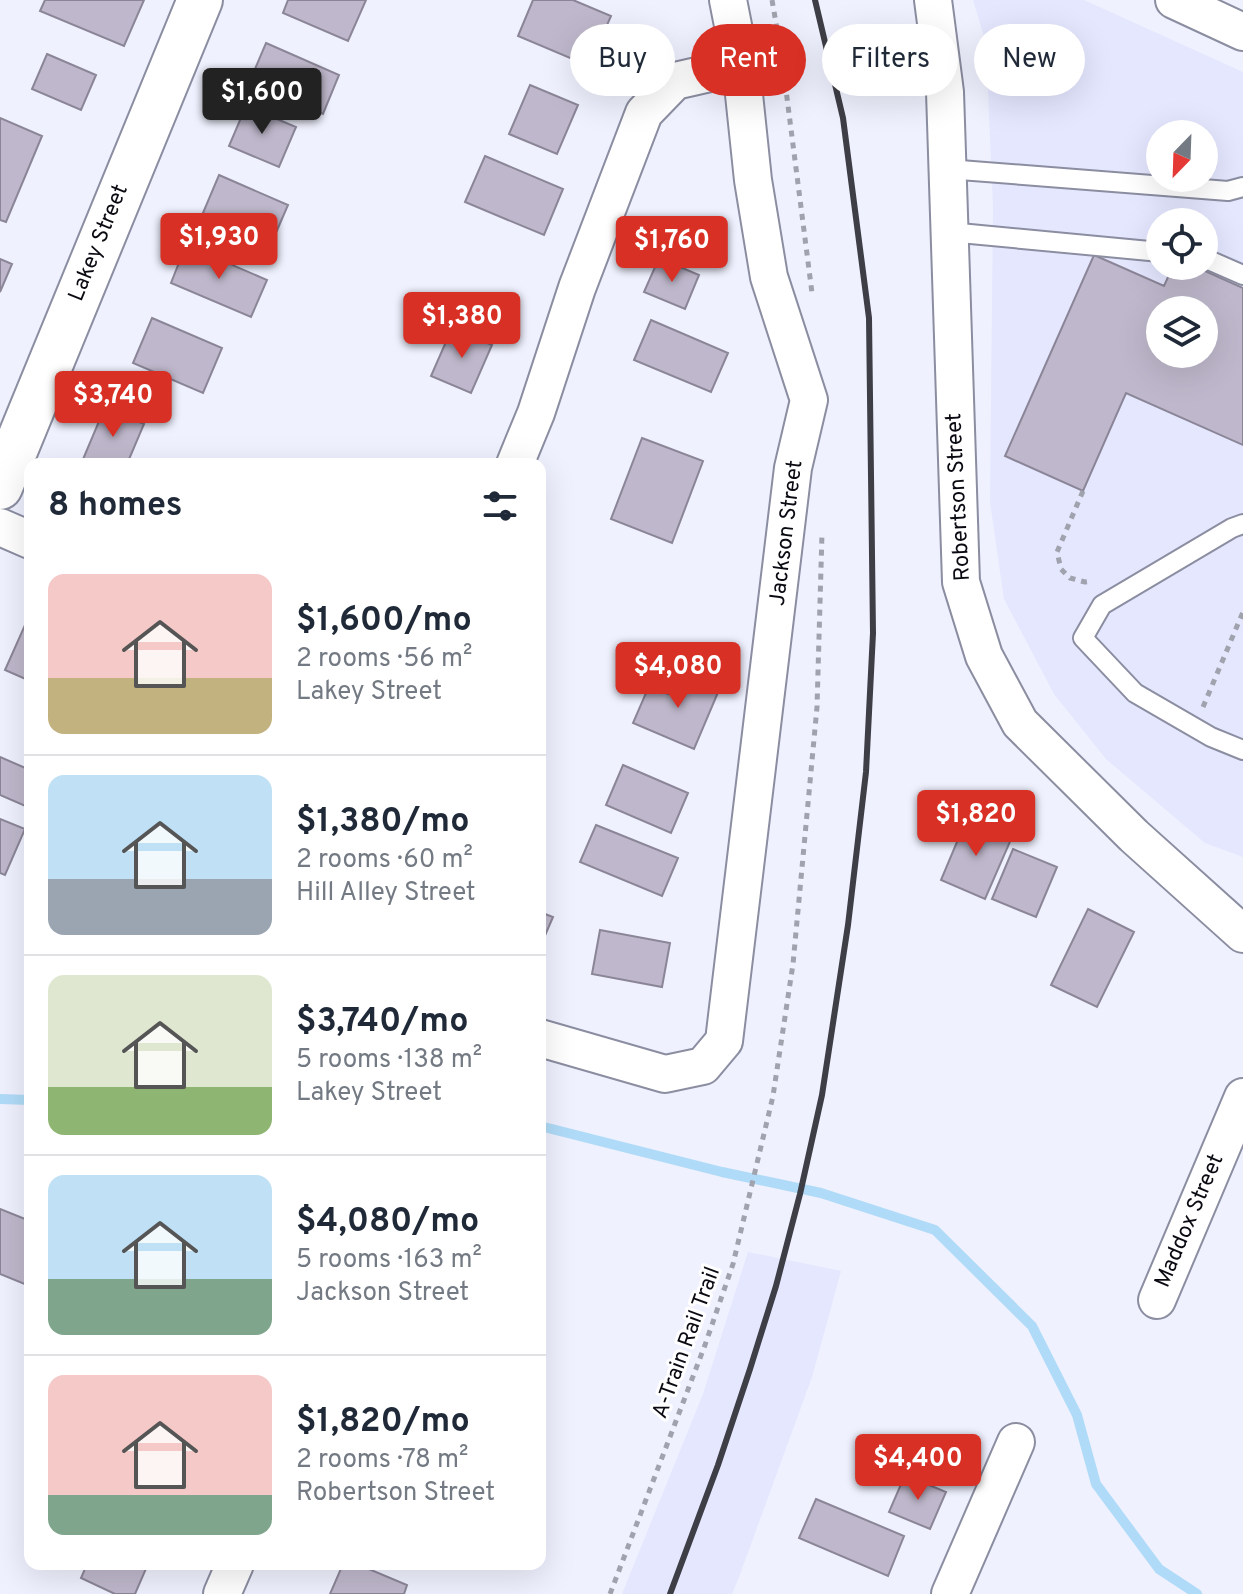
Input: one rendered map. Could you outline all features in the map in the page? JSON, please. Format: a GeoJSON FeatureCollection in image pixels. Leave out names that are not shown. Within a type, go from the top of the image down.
{"type":"FeatureCollection","features":[{"type":"Feature","properties":{"kind":"street","name":"Lakey Street"},"geometry":{"type":"LineString","coordinates":[[0,487],[200,0]]}},
{"type":"Feature","properties":{"kind":"street","name":"Jackson Street"},"geometry":{"type":"LineString","coordinates":[[728,0],[733,24]]}},
{"type":"Feature","properties":{"kind":"street","name":"Robertson Street"},"geometry":{"type":"LineString","coordinates":[[933,0],[945,92],[961,582],[984,656],[1020,723],[1134,836],[1243,934]]}},
{"type":"Feature","properties":{"kind":"street"},"geometry":{"type":"LineString","coordinates":[[1174,0],[1243,32]]}},
{"type":"Feature","properties":{"kind":"street"},"geometry":{"type":"LineString","coordinates":[[517,458],[536,413],[577,288],[644,113],[675,81],[691,77]]}},
{"type":"Feature","properties":{"kind":"street","name":"Jackson Street"},"geometry":{"type":"LineString","coordinates":[[546,1040],[665,1074],[703,1066],[724,1041],[793,468],[809,400],[769,277],[753,180],[744,96]]}},
{"type":"Feature","properties":{"kind":"street"},"geometry":{"type":"LineString","coordinates":[[0,527],[24,537]]}},
{"type":"Feature","properties":{"kind":"street","name":"Maddox Street"},"geometry":{"type":"LineString","coordinates":[[1157,1300],[1243,1097]]}},
{"type":"Feature","properties":{"kind":"street"},"geometry":{"type":"LineString","coordinates":[[950,1594],[1016,1442]]}},
{"type":"Feature","properties":{"kind":"street"},"geometry":{"type":"LineString","coordinates":[[222,1594],[232,1570]]}},
{"type":"Feature","properties":{"kind":"lane"},"geometry":{"type":"LineString","coordinates":[[947,169],[1228,191],[1243,187]]}},
{"type":"Feature","properties":{"kind":"lane"},"geometry":{"type":"LineString","coordinates":[[949,232],[1146,251]]}},
{"type":"Feature","properties":{"kind":"lane"},"geometry":{"type":"LineString","coordinates":[[1218,264],[1243,275]]}},
{"type":"Feature","properties":{"kind":"lane"},"geometry":{"type":"LineString","coordinates":[[1243,524],[1102,605],[1083,638],[1135,693],[1211,737],[1243,750]]}},
{"type":"Feature","properties":{"kind":"path"},"geometry":{"type":"LineString","coordinates":[[1083,491],[1057,552],[1058,560],[1061,569],[1070,578],[1095,581]]}},
{"type":"Feature","properties":{"kind":"path"},"geometry":{"type":"LineString","coordinates":[[1203,708],[1243,612]]}},
{"type":"Feature","properties":{"kind":"path","name":"A-Train Rail Trail"},"geometry":{"type":"LineString","coordinates":[[610,1594],[733,1264],[773,1096]]}},
{"type":"Feature","properties":{"kind":"shaded area"},"geometry":{"type":"Polygon","coordinates":[[[973,0],[1084,0],[1243,72],[1243,857],[1205,843],[1106,759],[1054,694],[1004,599],[990,502],[993,208],[988,96],[1085,96],[1085,24],[980,24],[973,0]]]}},
{"type":"Feature","properties":{"kind":"shaded area"},"geometry":{"type":"Polygon","coordinates":[[[748,1252],[841,1271],[812,1377],[739,1577],[732,1594],[622,1594],[703,1394],[748,1252]]]}},
{"type":"Feature","properties":{"kind":"building"},"geometry":{"type":"Polygon","coordinates":[[[45,0],[144,0],[124,46],[40,11],[45,0]]]}},
{"type":"Feature","properties":{"kind":"building"},"geometry":{"type":"Polygon","coordinates":[[[288,0],[366,0],[348,41],[283,13],[288,0]]]}},
{"type":"Feature","properties":{"kind":"building"},"geometry":{"type":"Polygon","coordinates":[[[533,0],[573,0],[611,16],[607,24],[570,24],[570,58],[518,36],[533,0]]]}},
{"type":"Feature","properties":{"kind":"building"},"geometry":{"type":"Polygon","coordinates":[[[266,43],[339,75],[323,114],[249,83],[266,43]]]}},
{"type":"Feature","properties":{"kind":"building"},"geometry":{"type":"Polygon","coordinates":[[[47,54],[96,75],[81,110],[32,89],[47,54]]]}},
{"type":"Feature","properties":{"kind":"building"},"geometry":{"type":"Polygon","coordinates":[[[530,85],[578,105],[557,154],[509,134],[530,85]]]}},
{"type":"Feature","properties":{"kind":"building"},"geometry":{"type":"Polygon","coordinates":[[[246,106],[296,127],[279,167],[229,146],[246,106]]]}},
{"type":"Feature","properties":{"kind":"building"},"geometry":{"type":"Polygon","coordinates":[[[0,118],[42,136],[6,222],[0,220],[0,118]]]}},
{"type":"Feature","properties":{"kind":"building"},"geometry":{"type":"Polygon","coordinates":[[[485,156],[563,189],[544,235],[465,202],[485,156]]]}},
{"type":"Feature","properties":{"kind":"building"},"geometry":{"type":"Polygon","coordinates":[[[219,175],[288,205],[269,249],[200,220],[219,175]]]}},
{"type":"Feature","properties":{"kind":"building"},"geometry":{"type":"Polygon","coordinates":[[[186,245],[267,280],[251,317],[171,283],[186,245]]]}},
{"type":"Feature","properties":{"kind":"building"},"geometry":{"type":"Polygon","coordinates":[[[1094,255],[1164,286],[1167,280],[1218,280],[1218,277],[1243,288],[1243,445],[1126,393],[1083,491],[1005,456],[1094,255]]]}},
{"type":"Feature","properties":{"kind":"building"},"geometry":{"type":"Polygon","coordinates":[[[659,258],[699,275],[685,309],[644,292],[659,258]]]}},
{"type":"Feature","properties":{"kind":"building"},"geometry":{"type":"Polygon","coordinates":[[[0,259],[12,264],[0,292],[0,259]]]}},
{"type":"Feature","properties":{"kind":"building"},"geometry":{"type":"Polygon","coordinates":[[[152,318],[222,348],[203,393],[133,363],[152,318]]]}},
{"type":"Feature","properties":{"kind":"building"},"geometry":{"type":"Polygon","coordinates":[[[651,320],[728,353],[711,392],[634,360],[651,320]]]}},
{"type":"Feature","properties":{"kind":"building"},"geometry":{"type":"Polygon","coordinates":[[[452,328],[492,345],[471,393],[431,376],[452,328]]]}},
{"type":"Feature","properties":{"kind":"building"},"geometry":{"type":"Polygon","coordinates":[[[105,407],[144,424],[130,458],[84,458],[105,407]]]}},
{"type":"Feature","properties":{"kind":"building"},"geometry":{"type":"Polygon","coordinates":[[[642,438],[703,461],[672,543],[611,519],[642,438]]]}},
{"type":"Feature","properties":{"kind":"building"},"geometry":{"type":"Polygon","coordinates":[[[24,627],[24,678],[5,670],[24,627]]]}},
{"type":"Feature","properties":{"kind":"building"},"geometry":{"type":"Polygon","coordinates":[[[677,673],[719,690],[694,749],[633,723],[649,686],[668,694],[677,673]]]}},
{"type":"Feature","properties":{"kind":"building"},"geometry":{"type":"Polygon","coordinates":[[[0,757],[24,767],[24,805],[0,795],[0,757]]]}},
{"type":"Feature","properties":{"kind":"building"},"geometry":{"type":"Polygon","coordinates":[[[623,765],[688,793],[671,833],[606,805],[623,765]]]}},
{"type":"Feature","properties":{"kind":"building"},"geometry":{"type":"Polygon","coordinates":[[[967,818],[1012,837],[985,899],[941,880],[967,818]]]}},
{"type":"Feature","properties":{"kind":"building"},"geometry":{"type":"Polygon","coordinates":[[[0,819],[24,829],[24,831],[5,875],[0,873],[0,819]]]}},
{"type":"Feature","properties":{"kind":"building"},"geometry":{"type":"Polygon","coordinates":[[[596,825],[678,858],[662,896],[580,862],[596,825]]]}},
{"type":"Feature","properties":{"kind":"building"},"geometry":{"type":"Polygon","coordinates":[[[1013,849],[1057,867],[1036,917],[992,899],[1013,849]]]}},
{"type":"Feature","properties":{"kind":"building"},"geometry":{"type":"Polygon","coordinates":[[[1088,909],[1134,932],[1097,1007],[1051,985],[1088,909]]]}},
{"type":"Feature","properties":{"kind":"building"},"geometry":{"type":"Polygon","coordinates":[[[546,914],[553,917],[546,933],[546,914]]]}},
{"type":"Feature","properties":{"kind":"building"},"geometry":{"type":"Polygon","coordinates":[[[600,930],[670,943],[662,987],[592,974],[600,930]]]}},
{"type":"Feature","properties":{"kind":"building"},"geometry":{"type":"Polygon","coordinates":[[[0,1209],[24,1219],[24,1284],[0,1274],[0,1209]]]}},
{"type":"Feature","properties":{"kind":"building"},"geometry":{"type":"Polygon","coordinates":[[[905,1475],[946,1492],[930,1529],[889,1512],[905,1475]]]}},
{"type":"Feature","properties":{"kind":"building"},"geometry":{"type":"Polygon","coordinates":[[[816,1499],[904,1536],[888,1576],[799,1538],[816,1499]]]}},
{"type":"Feature","properties":{"kind":"building"},"geometry":{"type":"Polygon","coordinates":[[[84,1570],[145,1570],[135,1594],[115,1594],[81,1578],[84,1570]]]}},
{"type":"Feature","properties":{"kind":"building"},"geometry":{"type":"Polygon","coordinates":[[[340,1570],[371,1570],[407,1585],[404,1594],[330,1594],[340,1570]]]}},
{"type":"Feature","properties":{"kind":"waterway"},"geometry":{"type":"LineString","coordinates":[[0,1099],[24,1100]]}},
{"type":"Feature","properties":{"kind":"waterway"},"geometry":{"type":"LineString","coordinates":[[546,1128],[722,1172],[821,1193],[935,1230],[1032,1326],[1077,1415],[1096,1484],[1159,1569],[1197,1594]]}},
{"type":"Feature","properties":{"kind":"railway"},"geometry":{"type":"LineString","coordinates":[[670,1594],[750,1369],[800,1194],[822,1095],[848,925],[866,772],[873,633],[869,318],[843,118],[815,0]]}}]}
